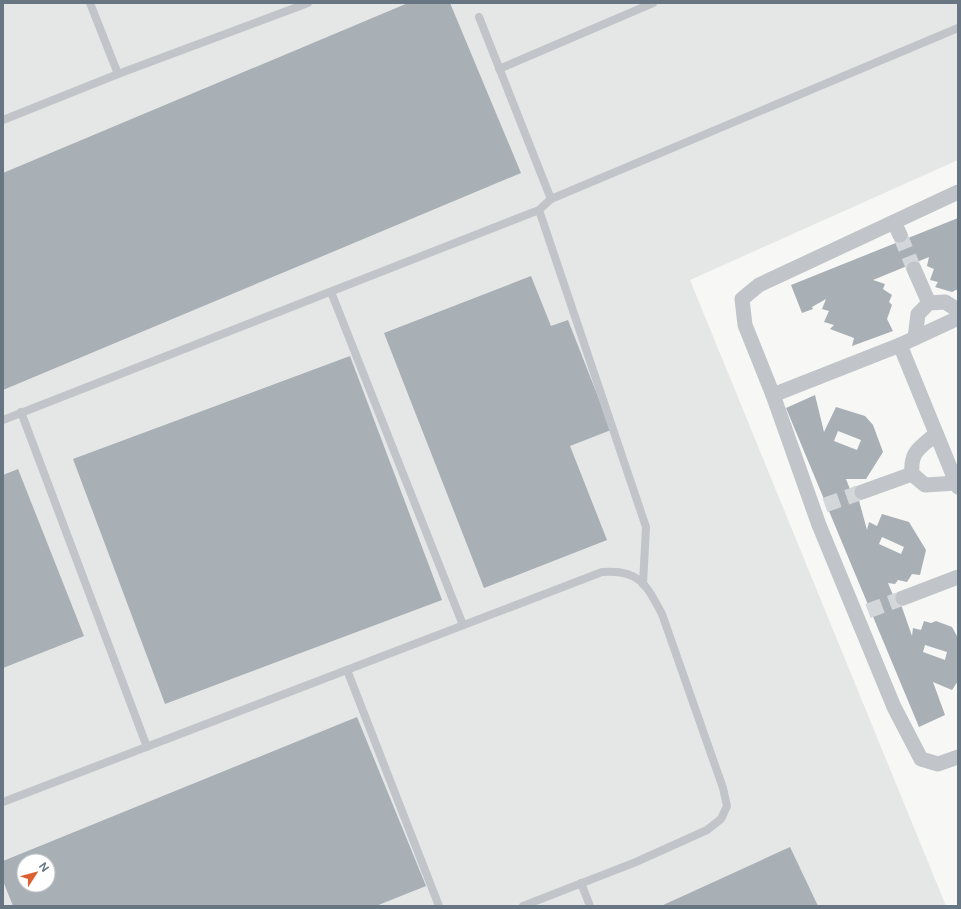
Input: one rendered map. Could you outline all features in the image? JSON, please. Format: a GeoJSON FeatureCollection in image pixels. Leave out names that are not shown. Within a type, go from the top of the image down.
{"type":"FeatureCollection","features":[{"type":"Feature","properties":{"kind":"street"},"geometry":{"type":"LineString","coordinates":[[958,192],[897,229],[760,285],[742,299],[744,325],[774,395],[862,614],[894,707],[921,759],[938,764],[958,757]]}},
{"type":"Feature","properties":{"kind":"street"},"geometry":{"type":"LineString","coordinates":[[914,269],[929,303]]}},
{"type":"Feature","properties":{"kind":"street"},"geometry":{"type":"LineString","coordinates":[[915,338],[918,314],[929,303],[945,302],[958,310]]}},
{"type":"Feature","properties":{"kind":"street"},"geometry":{"type":"LineString","coordinates":[[774,395],[900,345],[958,318]]}},
{"type":"Feature","properties":{"kind":"street"},"geometry":{"type":"LineString","coordinates":[[900,345],[957,485],[925,485],[912,474],[911,461],[915,454],[919,448],[936,434]]}},
{"type":"Feature","properties":{"kind":"street"},"geometry":{"type":"LineString","coordinates":[[862,492],[912,474]]}},
{"type":"Feature","properties":{"kind":"street"},"geometry":{"type":"LineString","coordinates":[[903,598],[958,577]]}},
{"type":"Feature","properties":{"kind":"lane"},"geometry":{"type":"LineString","coordinates":[[90,3],[118,74]]}},
{"type":"Feature","properties":{"kind":"lane"},"geometry":{"type":"LineString","coordinates":[[3,120],[118,74],[308,3]]}},
{"type":"Feature","properties":{"kind":"lane"},"geometry":{"type":"LineString","coordinates":[[500,69],[653,3]]}},
{"type":"Feature","properties":{"kind":"lane"},"geometry":{"type":"LineString","coordinates":[[479,17],[551,199]]}},
{"type":"Feature","properties":{"kind":"lane"},"geometry":{"type":"LineString","coordinates":[[3,420],[538,210],[551,199],[958,28]]}},
{"type":"Feature","properties":{"kind":"lane"},"geometry":{"type":"LineString","coordinates":[[538,210],[646,527],[643,584]]}},
{"type":"Feature","properties":{"kind":"lane"},"geometry":{"type":"LineString","coordinates":[[331,292],[463,625]]}},
{"type":"Feature","properties":{"kind":"lane"},"geometry":{"type":"LineString","coordinates":[[21,412],[147,747]]}},
{"type":"Feature","properties":{"kind":"lane"},"geometry":{"type":"LineString","coordinates":[[3,802],[602,572],[619,571],[635,576],[650,590],[662,614],[723,788],[727,806],[720,819],[707,830],[658,853],[523,906]]}},
{"type":"Feature","properties":{"kind":"lane"},"geometry":{"type":"LineString","coordinates":[[347,670],[439,906]]}},
{"type":"Feature","properties":{"kind":"lane"},"geometry":{"type":"LineString","coordinates":[[581,883],[590,906]]}},
{"type":"Feature","properties":{"kind":"shaded area"},"geometry":{"type":"Polygon","coordinates":[[[3,3],[958,3],[958,160],[690,280],[946,906],[3,906],[3,3]]]}},
{"type":"Feature","properties":{"kind":"building"},"geometry":{"type":"Polygon","coordinates":[[[408,3],[450,3],[521,173],[3,390],[3,173],[408,3]]]}},
{"type":"Feature","properties":{"kind":"building"},"geometry":{"type":"Polygon","coordinates":[[[958,218],[958,289],[952,292],[935,287],[938,282],[930,280],[934,269],[927,266],[929,257],[873,280],[885,284],[883,289],[892,295],[889,302],[892,305],[887,319],[893,331],[852,346],[854,338],[830,329],[834,325],[824,322],[829,311],[822,309],[826,299],[812,307],[813,309],[802,313],[791,285],[958,218]]]}},
{"type":"Feature","properties":{"kind":"building"},"geometry":{"type":"Polygon","coordinates":[[[531,276],[551,326],[568,320],[611,430],[570,446],[607,540],[484,588],[384,333],[531,276]]]}},
{"type":"Feature","properties":{"kind":"building"},"geometry":{"type":"Polygon","coordinates":[[[350,356],[442,600],[165,704],[73,459],[350,356]]]}},
{"type":"Feature","properties":{"kind":"building"},"geometry":{"type":"Polygon","coordinates":[[[815,395],[824,432],[836,407],[865,416],[873,425],[883,452],[866,479],[846,479],[850,489],[855,486],[867,530],[869,522],[877,526],[882,514],[909,522],[926,550],[920,575],[912,574],[907,582],[898,580],[895,584],[888,583],[893,595],[897,593],[912,636],[913,628],[921,630],[924,621],[931,623],[936,621],[952,627],[958,638],[958,681],[952,690],[933,682],[945,715],[919,727],[786,408],[815,395]],[[838,431],[834,441],[857,450],[861,440],[838,431]],[[882,537],[879,544],[901,554],[904,547],[882,537]],[[925,645],[923,652],[945,660],[947,652],[925,645]]]}},
{"type":"Feature","properties":{"kind":"building"},"geometry":{"type":"Polygon","coordinates":[[[18,469],[84,636],[3,668],[3,475],[18,469]]]}},
{"type":"Feature","properties":{"kind":"building"},"geometry":{"type":"Polygon","coordinates":[[[357,717],[426,886],[376,906],[13,906],[3,881],[3,861],[16,856],[16,893],[56,893],[56,853],[23,853],[357,717]]]}},
{"type":"Feature","properties":{"kind":"building"},"geometry":{"type":"Polygon","coordinates":[[[790,847],[818,906],[661,906],[790,847]]]}},
{"type":"Feature","properties":{"kind":"tunnel"},"geometry":{"type":"LineString","coordinates":[[900,235],[914,269]]}},
{"type":"Feature","properties":{"kind":"tunnel"},"geometry":{"type":"LineString","coordinates":[[825,505],[862,492]]}},
{"type":"Feature","properties":{"kind":"tunnel"},"geometry":{"type":"LineString","coordinates":[[868,611],[903,598]]}}]}
